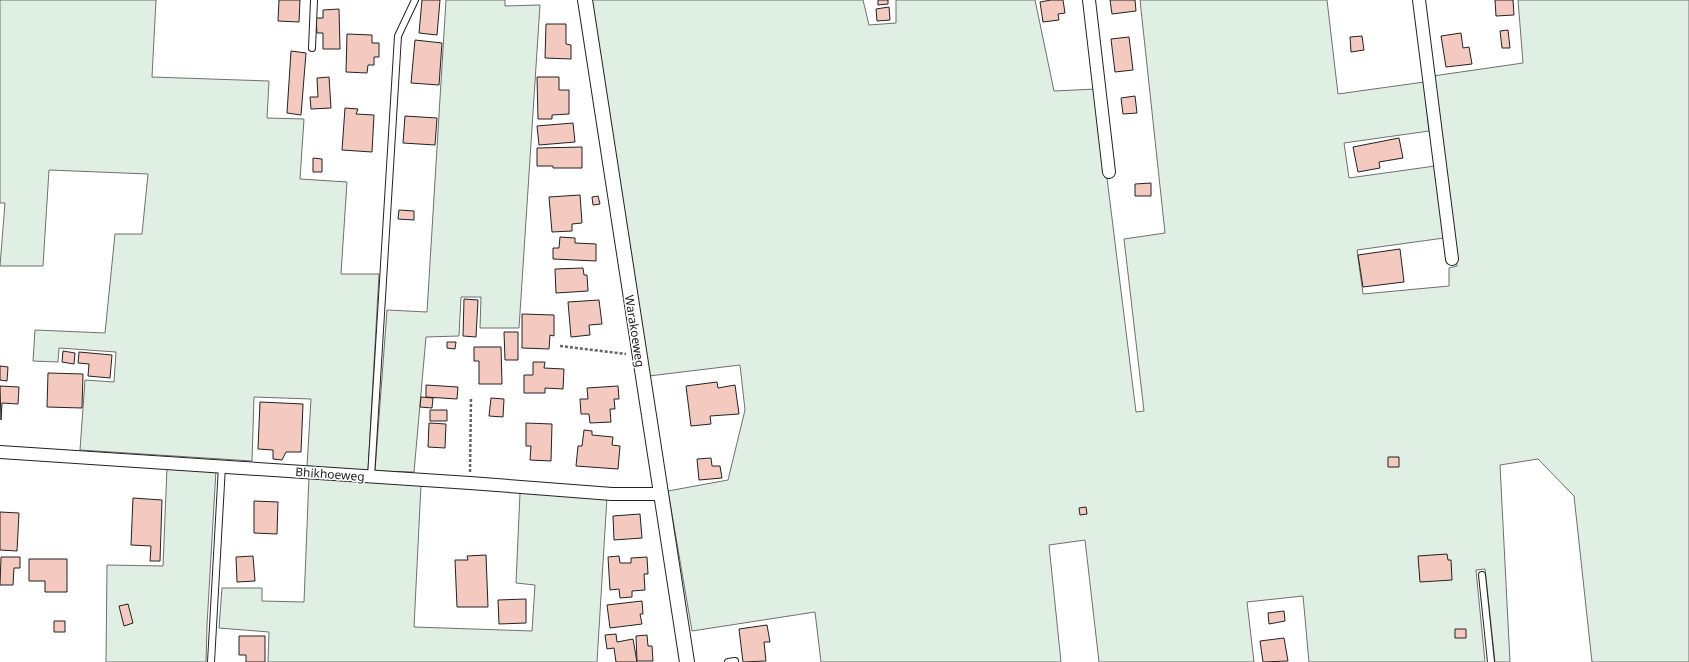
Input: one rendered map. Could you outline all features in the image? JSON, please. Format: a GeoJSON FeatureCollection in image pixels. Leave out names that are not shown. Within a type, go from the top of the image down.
{"type":"FeatureCollection","features":[{"type":"Feature","properties":{"kind":"street","name":"Warakoeweg"},"geometry":{"type":"LineString","coordinates":[[585,0],[687,662]]}},
{"type":"Feature","properties":{"kind":"street"},"geometry":{"type":"LineString","coordinates":[[1089,0],[1109,172]]}},
{"type":"Feature","properties":{"kind":"street"},"geometry":{"type":"LineString","coordinates":[[1419,0],[1452,260]]}},
{"type":"Feature","properties":{"kind":"street","name":"Bhikhoeweg"},"geometry":{"type":"LineString","coordinates":[[0,452],[371,476],[612,494],[660,494]]}},
{"type":"Feature","properties":{"kind":"lane"},"geometry":{"type":"LineString","coordinates":[[312,48],[314,0]]}},
{"type":"Feature","properties":{"kind":"lane"},"geometry":{"type":"LineString","coordinates":[[371,476],[398,36],[415,0]]}},
{"type":"Feature","properties":{"kind":"lane"},"geometry":{"type":"LineString","coordinates":[[211,662],[222,466]]}},
{"type":"Feature","properties":{"kind":"lane"},"geometry":{"type":"LineString","coordinates":[[1482,575],[1491,662]]}},
{"type":"Feature","properties":{"kind":"lane"},"geometry":{"type":"LineString","coordinates":[[728,662],[735,661]]}},
{"type":"Feature","properties":{"kind":"path"},"geometry":{"type":"LineString","coordinates":[[560,346],[624,354],[639,352]]}},
{"type":"Feature","properties":{"kind":"path"},"geometry":{"type":"LineString","coordinates":[[470,483],[471,396]]}},
{"type":"Feature","properties":{"kind":"green space"},"geometry":{"type":"Polygon","coordinates":[[[0,0],[156,0],[152,77],[269,81],[267,118],[304,119],[300,179],[347,182],[341,274],[379,274],[368,471],[307,466],[311,399],[254,397],[252,461],[80,450],[85,380],[114,382],[116,352],[59,348],[58,362],[33,361],[35,330],[105,333],[115,234],[142,234],[148,174],[49,170],[43,266],[0,266],[5,203],[0,203],[0,0]]]}},
{"type":"Feature","properties":{"kind":"green space"},"geometry":{"type":"Polygon","coordinates":[[[446,0],[505,0],[505,6],[540,5],[519,328],[480,328],[481,297],[461,297],[459,336],[426,337],[414,472],[375,471],[387,310],[427,312],[446,0]]]}},
{"type":"Feature","properties":{"kind":"green space"},"geometry":{"type":"Polygon","coordinates":[[[591,0],[863,0],[869,25],[896,23],[896,0],[1035,0],[1054,91],[1096,89],[1136,412],[1144,411],[1124,239],[1165,233],[1140,0],[1327,0],[1338,94],[1424,82],[1429,131],[1344,143],[1349,178],[1435,166],[1444,238],[1357,250],[1363,294],[1449,286],[1449,268],[1457,266],[1433,76],[1523,63],[1518,0],[1689,0],[1689,662],[1592,662],[1574,496],[1538,459],[1500,465],[1510,662],[1495,662],[1485,569],[1476,570],[1485,662],[1309,662],[1303,596],[1247,602],[1254,662],[1099,662],[1085,540],[1049,545],[1061,662],[821,662],[815,612],[692,631],[668,491],[728,480],[745,410],[740,365],[649,376],[591,0]]]}},
{"type":"Feature","properties":{"kind":"green space"},"geometry":{"type":"Polygon","coordinates":[[[167,468],[216,470],[206,662],[106,662],[107,565],[163,566],[167,468]]]}},
{"type":"Feature","properties":{"kind":"green space"},"geometry":{"type":"Polygon","coordinates":[[[309,476],[421,485],[414,627],[532,631],[535,585],[516,583],[520,493],[607,497],[597,662],[268,662],[269,632],[219,628],[222,588],[262,588],[262,601],[304,602],[309,476]]]}},
{"type":"Feature","properties":{"kind":"building"},"geometry":{"type":"Polygon","coordinates":[[[279,0],[300,0],[299,22],[278,21],[279,0]]]}},
{"type":"Feature","properties":{"kind":"building"},"geometry":{"type":"Polygon","coordinates":[[[422,0],[440,0],[437,35],[419,33],[422,0]]]}},
{"type":"Feature","properties":{"kind":"building"},"geometry":{"type":"Polygon","coordinates":[[[878,0],[888,0],[888,4],[878,5],[878,0]]]}},
{"type":"Feature","properties":{"kind":"building"},"geometry":{"type":"Polygon","coordinates":[[[1063,0],[1065,13],[1058,14],[1059,20],[1043,22],[1040,2],[1063,0]]]}},
{"type":"Feature","properties":{"kind":"building"},"geometry":{"type":"Polygon","coordinates":[[[1110,0],[1135,0],[1136,11],[1112,14],[1110,0]]]}},
{"type":"Feature","properties":{"kind":"building"},"geometry":{"type":"Polygon","coordinates":[[[1495,0],[1513,0],[1514,15],[1496,16],[1495,0]]]}},
{"type":"Feature","properties":{"kind":"building"},"geometry":{"type":"Polygon","coordinates":[[[889,7],[890,20],[877,21],[876,9],[889,7]]]}},
{"type":"Feature","properties":{"kind":"building"},"geometry":{"type":"Polygon","coordinates":[[[339,9],[340,49],[323,49],[323,33],[317,33],[316,18],[323,18],[323,10],[339,9]]]}},
{"type":"Feature","properties":{"kind":"building"},"geometry":{"type":"Polygon","coordinates":[[[546,24],[566,24],[566,44],[571,45],[571,59],[545,58],[546,24]]]}},
{"type":"Feature","properties":{"kind":"building"},"geometry":{"type":"Polygon","coordinates":[[[1508,30],[1510,48],[1502,48],[1500,31],[1508,30]]]}},
{"type":"Feature","properties":{"kind":"building"},"geometry":{"type":"Polygon","coordinates":[[[1461,33],[1463,48],[1469,47],[1472,64],[1446,67],[1441,36],[1461,33]]]}},
{"type":"Feature","properties":{"kind":"building"},"geometry":{"type":"Polygon","coordinates":[[[347,34],[372,35],[372,43],[379,43],[379,57],[374,57],[374,65],[368,65],[367,73],[346,72],[347,34]]]}},
{"type":"Feature","properties":{"kind":"building"},"geometry":{"type":"Polygon","coordinates":[[[1362,36],[1364,50],[1351,52],[1350,37],[1362,36]]]}},
{"type":"Feature","properties":{"kind":"building"},"geometry":{"type":"Polygon","coordinates":[[[1129,37],[1133,70],[1115,72],[1111,39],[1129,37]]]}},
{"type":"Feature","properties":{"kind":"building"},"geometry":{"type":"Polygon","coordinates":[[[415,40],[442,43],[439,85],[411,83],[415,40]]]}},
{"type":"Feature","properties":{"kind":"building"},"geometry":{"type":"Polygon","coordinates":[[[291,51],[306,53],[301,115],[287,113],[291,51]]]}},
{"type":"Feature","properties":{"kind":"building"},"geometry":{"type":"Polygon","coordinates":[[[329,77],[331,108],[311,109],[310,97],[318,97],[317,78],[329,77]]]}},
{"type":"Feature","properties":{"kind":"building"},"geometry":{"type":"Polygon","coordinates":[[[537,77],[559,77],[559,90],[569,90],[569,114],[552,115],[552,119],[538,119],[537,77]]]}},
{"type":"Feature","properties":{"kind":"building"},"geometry":{"type":"Polygon","coordinates":[[[1135,96],[1137,113],[1123,114],[1121,98],[1135,96]]]}},
{"type":"Feature","properties":{"kind":"building"},"geometry":{"type":"Polygon","coordinates":[[[345,108],[358,109],[356,114],[374,115],[372,152],[342,150],[345,108]]]}},
{"type":"Feature","properties":{"kind":"building"},"geometry":{"type":"Polygon","coordinates":[[[405,116],[437,118],[435,145],[403,143],[405,116]]]}},
{"type":"Feature","properties":{"kind":"building"},"geometry":{"type":"Polygon","coordinates":[[[573,123],[575,142],[539,145],[537,126],[573,123]]]}},
{"type":"Feature","properties":{"kind":"building"},"geometry":{"type":"Polygon","coordinates":[[[1399,138],[1403,158],[1379,162],[1380,168],[1358,172],[1353,147],[1399,138]]]}},
{"type":"Feature","properties":{"kind":"building"},"geometry":{"type":"Polygon","coordinates":[[[582,147],[582,168],[553,168],[553,166],[537,166],[537,148],[582,147]]]}},
{"type":"Feature","properties":{"kind":"building"},"geometry":{"type":"Polygon","coordinates":[[[313,158],[322,159],[322,172],[313,172],[313,158]]]}},
{"type":"Feature","properties":{"kind":"building"},"geometry":{"type":"Polygon","coordinates":[[[1151,183],[1151,196],[1135,196],[1135,184],[1151,183]]]}},
{"type":"Feature","properties":{"kind":"building"},"geometry":{"type":"Polygon","coordinates":[[[580,195],[582,223],[572,224],[572,231],[552,232],[549,197],[580,195]]]}},
{"type":"Feature","properties":{"kind":"building"},"geometry":{"type":"Polygon","coordinates":[[[598,196],[600,204],[593,205],[592,197],[598,196]]]}},
{"type":"Feature","properties":{"kind":"building"},"geometry":{"type":"Polygon","coordinates":[[[399,210],[414,211],[414,220],[398,219],[399,210]]]}},
{"type":"Feature","properties":{"kind":"building"},"geometry":{"type":"Polygon","coordinates":[[[560,237],[575,238],[575,243],[596,244],[596,261],[553,259],[553,248],[559,248],[560,237]]]}},
{"type":"Feature","properties":{"kind":"building"},"geometry":{"type":"Polygon","coordinates":[[[1400,249],[1404,282],[1363,287],[1358,255],[1400,249]]]}},
{"type":"Feature","properties":{"kind":"building"},"geometry":{"type":"Polygon","coordinates":[[[583,268],[584,275],[587,275],[588,291],[556,293],[555,269],[583,268]]]}},
{"type":"Feature","properties":{"kind":"building"},"geometry":{"type":"Polygon","coordinates":[[[464,299],[478,300],[476,337],[463,336],[464,299]]]}},
{"type":"Feature","properties":{"kind":"building"},"geometry":{"type":"Polygon","coordinates":[[[599,300],[602,324],[589,325],[590,335],[571,337],[568,302],[599,300]]]}},
{"type":"Feature","properties":{"kind":"building"},"geometry":{"type":"Polygon","coordinates":[[[522,314],[554,315],[554,336],[550,335],[549,349],[522,348],[522,314]]]}},
{"type":"Feature","properties":{"kind":"building"},"geometry":{"type":"Polygon","coordinates":[[[504,332],[518,332],[518,360],[505,360],[504,332]]]}},
{"type":"Feature","properties":{"kind":"building"},"geometry":{"type":"Polygon","coordinates":[[[447,342],[456,342],[455,349],[447,348],[447,342]]]}},
{"type":"Feature","properties":{"kind":"building"},"geometry":{"type":"Polygon","coordinates":[[[474,347],[501,347],[502,384],[479,384],[479,361],[474,361],[474,347]]]}},
{"type":"Feature","properties":{"kind":"building"},"geometry":{"type":"Polygon","coordinates":[[[63,351],[75,353],[74,364],[62,362],[63,351]]]}},
{"type":"Feature","properties":{"kind":"building"},"geometry":{"type":"Polygon","coordinates":[[[79,352],[112,355],[110,378],[88,376],[89,364],[78,363],[79,352]]]}},
{"type":"Feature","properties":{"kind":"building"},"geometry":{"type":"Polygon","coordinates":[[[533,362],[545,362],[544,368],[564,369],[563,389],[545,388],[545,393],[524,393],[524,375],[533,375],[533,362]]]}},
{"type":"Feature","properties":{"kind":"building"},"geometry":{"type":"Polygon","coordinates":[[[0,366],[8,367],[7,381],[0,380],[0,366]]]}},
{"type":"Feature","properties":{"kind":"building"},"geometry":{"type":"Polygon","coordinates":[[[48,373],[83,374],[82,408],[47,407],[48,373]]]}},
{"type":"Feature","properties":{"kind":"building"},"geometry":{"type":"Polygon","coordinates":[[[717,382],[718,388],[735,385],[739,414],[710,416],[711,424],[691,426],[686,386],[717,382]]]}},
{"type":"Feature","properties":{"kind":"building"},"geometry":{"type":"Polygon","coordinates":[[[426,385],[458,387],[457,399],[426,397],[426,385]]]}},
{"type":"Feature","properties":{"kind":"building"},"geometry":{"type":"Polygon","coordinates":[[[0,386],[19,387],[18,404],[2,403],[1,420],[0,386]]]}},
{"type":"Feature","properties":{"kind":"building"},"geometry":{"type":"Polygon","coordinates":[[[618,386],[619,399],[614,399],[615,409],[610,409],[611,422],[590,423],[589,414],[581,414],[580,399],[588,399],[587,388],[618,386]]]}},
{"type":"Feature","properties":{"kind":"building"},"geometry":{"type":"Polygon","coordinates":[[[421,397],[433,398],[432,408],[420,407],[421,397]]]}},
{"type":"Feature","properties":{"kind":"building"},"geometry":{"type":"Polygon","coordinates":[[[491,398],[504,399],[503,417],[489,416],[491,398]]]}},
{"type":"Feature","properties":{"kind":"building"},"geometry":{"type":"Polygon","coordinates":[[[260,402],[303,404],[301,452],[286,452],[282,460],[273,459],[273,450],[258,449],[260,402]]]}},
{"type":"Feature","properties":{"kind":"building"},"geometry":{"type":"Polygon","coordinates":[[[430,410],[447,410],[447,421],[430,421],[430,410]]]}},
{"type":"Feature","properties":{"kind":"building"},"geometry":{"type":"Polygon","coordinates":[[[429,423],[446,424],[445,448],[428,447],[429,423]]]}},
{"type":"Feature","properties":{"kind":"building"},"geometry":{"type":"Polygon","coordinates":[[[526,423],[552,424],[551,461],[530,460],[531,446],[526,446],[526,423]]]}},
{"type":"Feature","properties":{"kind":"building"},"geometry":{"type":"Polygon","coordinates":[[[584,430],[592,431],[592,435],[613,437],[612,445],[620,446],[618,469],[576,466],[578,446],[582,446],[584,430]]]}},
{"type":"Feature","properties":{"kind":"building"},"geometry":{"type":"Polygon","coordinates":[[[1388,457],[1399,457],[1399,467],[1388,467],[1388,457]]]}},
{"type":"Feature","properties":{"kind":"building"},"geometry":{"type":"Polygon","coordinates":[[[711,458],[712,466],[720,466],[722,478],[699,480],[697,459],[711,458]]]}},
{"type":"Feature","properties":{"kind":"building"},"geometry":{"type":"Polygon","coordinates":[[[133,498],[162,500],[160,561],[150,561],[151,546],[131,545],[133,498]]]}},
{"type":"Feature","properties":{"kind":"building"},"geometry":{"type":"Polygon","coordinates":[[[254,501],[278,502],[277,534],[254,533],[254,501]]]}},
{"type":"Feature","properties":{"kind":"building"},"geometry":{"type":"Polygon","coordinates":[[[1086,507],[1087,514],[1080,515],[1079,508],[1086,507]]]}},
{"type":"Feature","properties":{"kind":"building"},"geometry":{"type":"Polygon","coordinates":[[[0,512],[19,513],[17,551],[0,550],[0,512]]]}},
{"type":"Feature","properties":{"kind":"building"},"geometry":{"type":"Polygon","coordinates":[[[640,514],[642,538],[614,540],[613,516],[640,514]]]}},
{"type":"Feature","properties":{"kind":"building"},"geometry":{"type":"Polygon","coordinates":[[[1447,554],[1448,560],[1451,560],[1452,580],[1420,582],[1418,556],[1447,554]]]}},
{"type":"Feature","properties":{"kind":"building"},"geometry":{"type":"Polygon","coordinates":[[[486,555],[488,607],[457,607],[455,560],[468,560],[467,556],[486,555]]]}},
{"type":"Feature","properties":{"kind":"building"},"geometry":{"type":"Polygon","coordinates":[[[253,556],[255,581],[237,582],[236,557],[253,556]]]}},
{"type":"Feature","properties":{"kind":"building"},"geometry":{"type":"Polygon","coordinates":[[[619,556],[620,563],[631,563],[631,558],[647,557],[648,574],[644,574],[645,590],[632,591],[632,597],[620,598],[619,589],[610,590],[608,557],[619,556]]]}},
{"type":"Feature","properties":{"kind":"building"},"geometry":{"type":"Polygon","coordinates":[[[1,557],[20,557],[20,568],[14,568],[13,585],[0,585],[1,557]]]}},
{"type":"Feature","properties":{"kind":"building"},"geometry":{"type":"Polygon","coordinates":[[[29,559],[67,559],[67,592],[45,592],[45,581],[29,581],[29,559]]]}},
{"type":"Feature","properties":{"kind":"building"},"geometry":{"type":"Polygon","coordinates":[[[526,599],[526,623],[499,624],[498,600],[526,599]]]}},
{"type":"Feature","properties":{"kind":"building"},"geometry":{"type":"Polygon","coordinates":[[[642,601],[643,614],[640,614],[642,624],[610,628],[607,605],[642,601]]]}},
{"type":"Feature","properties":{"kind":"building"},"geometry":{"type":"Polygon","coordinates":[[[128,604],[133,623],[124,626],[119,606],[128,604]]]}},
{"type":"Feature","properties":{"kind":"building"},"geometry":{"type":"Polygon","coordinates":[[[1284,611],[1285,621],[1269,624],[1268,613],[1284,611]]]}},
{"type":"Feature","properties":{"kind":"building"},"geometry":{"type":"Polygon","coordinates":[[[54,621],[65,621],[65,632],[54,632],[54,621]]]}},
{"type":"Feature","properties":{"kind":"building"},"geometry":{"type":"Polygon","coordinates":[[[767,625],[770,642],[764,642],[766,661],[743,662],[739,629],[767,625]]]}},
{"type":"Feature","properties":{"kind":"building"},"geometry":{"type":"Polygon","coordinates":[[[1455,629],[1466,629],[1466,638],[1455,638],[1455,629]]]}},
{"type":"Feature","properties":{"kind":"building"},"geometry":{"type":"Polygon","coordinates":[[[616,634],[617,642],[633,639],[637,662],[616,662],[614,648],[607,649],[605,635],[616,634]]]}},
{"type":"Feature","properties":{"kind":"building"},"geometry":{"type":"Polygon","coordinates":[[[647,635],[648,646],[652,646],[653,661],[637,661],[636,636],[647,635]]]}},
{"type":"Feature","properties":{"kind":"building"},"geometry":{"type":"Polygon","coordinates":[[[239,636],[265,636],[265,662],[246,662],[246,655],[239,655],[239,636]]]}},
{"type":"Feature","properties":{"kind":"building"},"geometry":{"type":"Polygon","coordinates":[[[1284,638],[1288,661],[1263,662],[1260,641],[1284,638]]]}}]}
